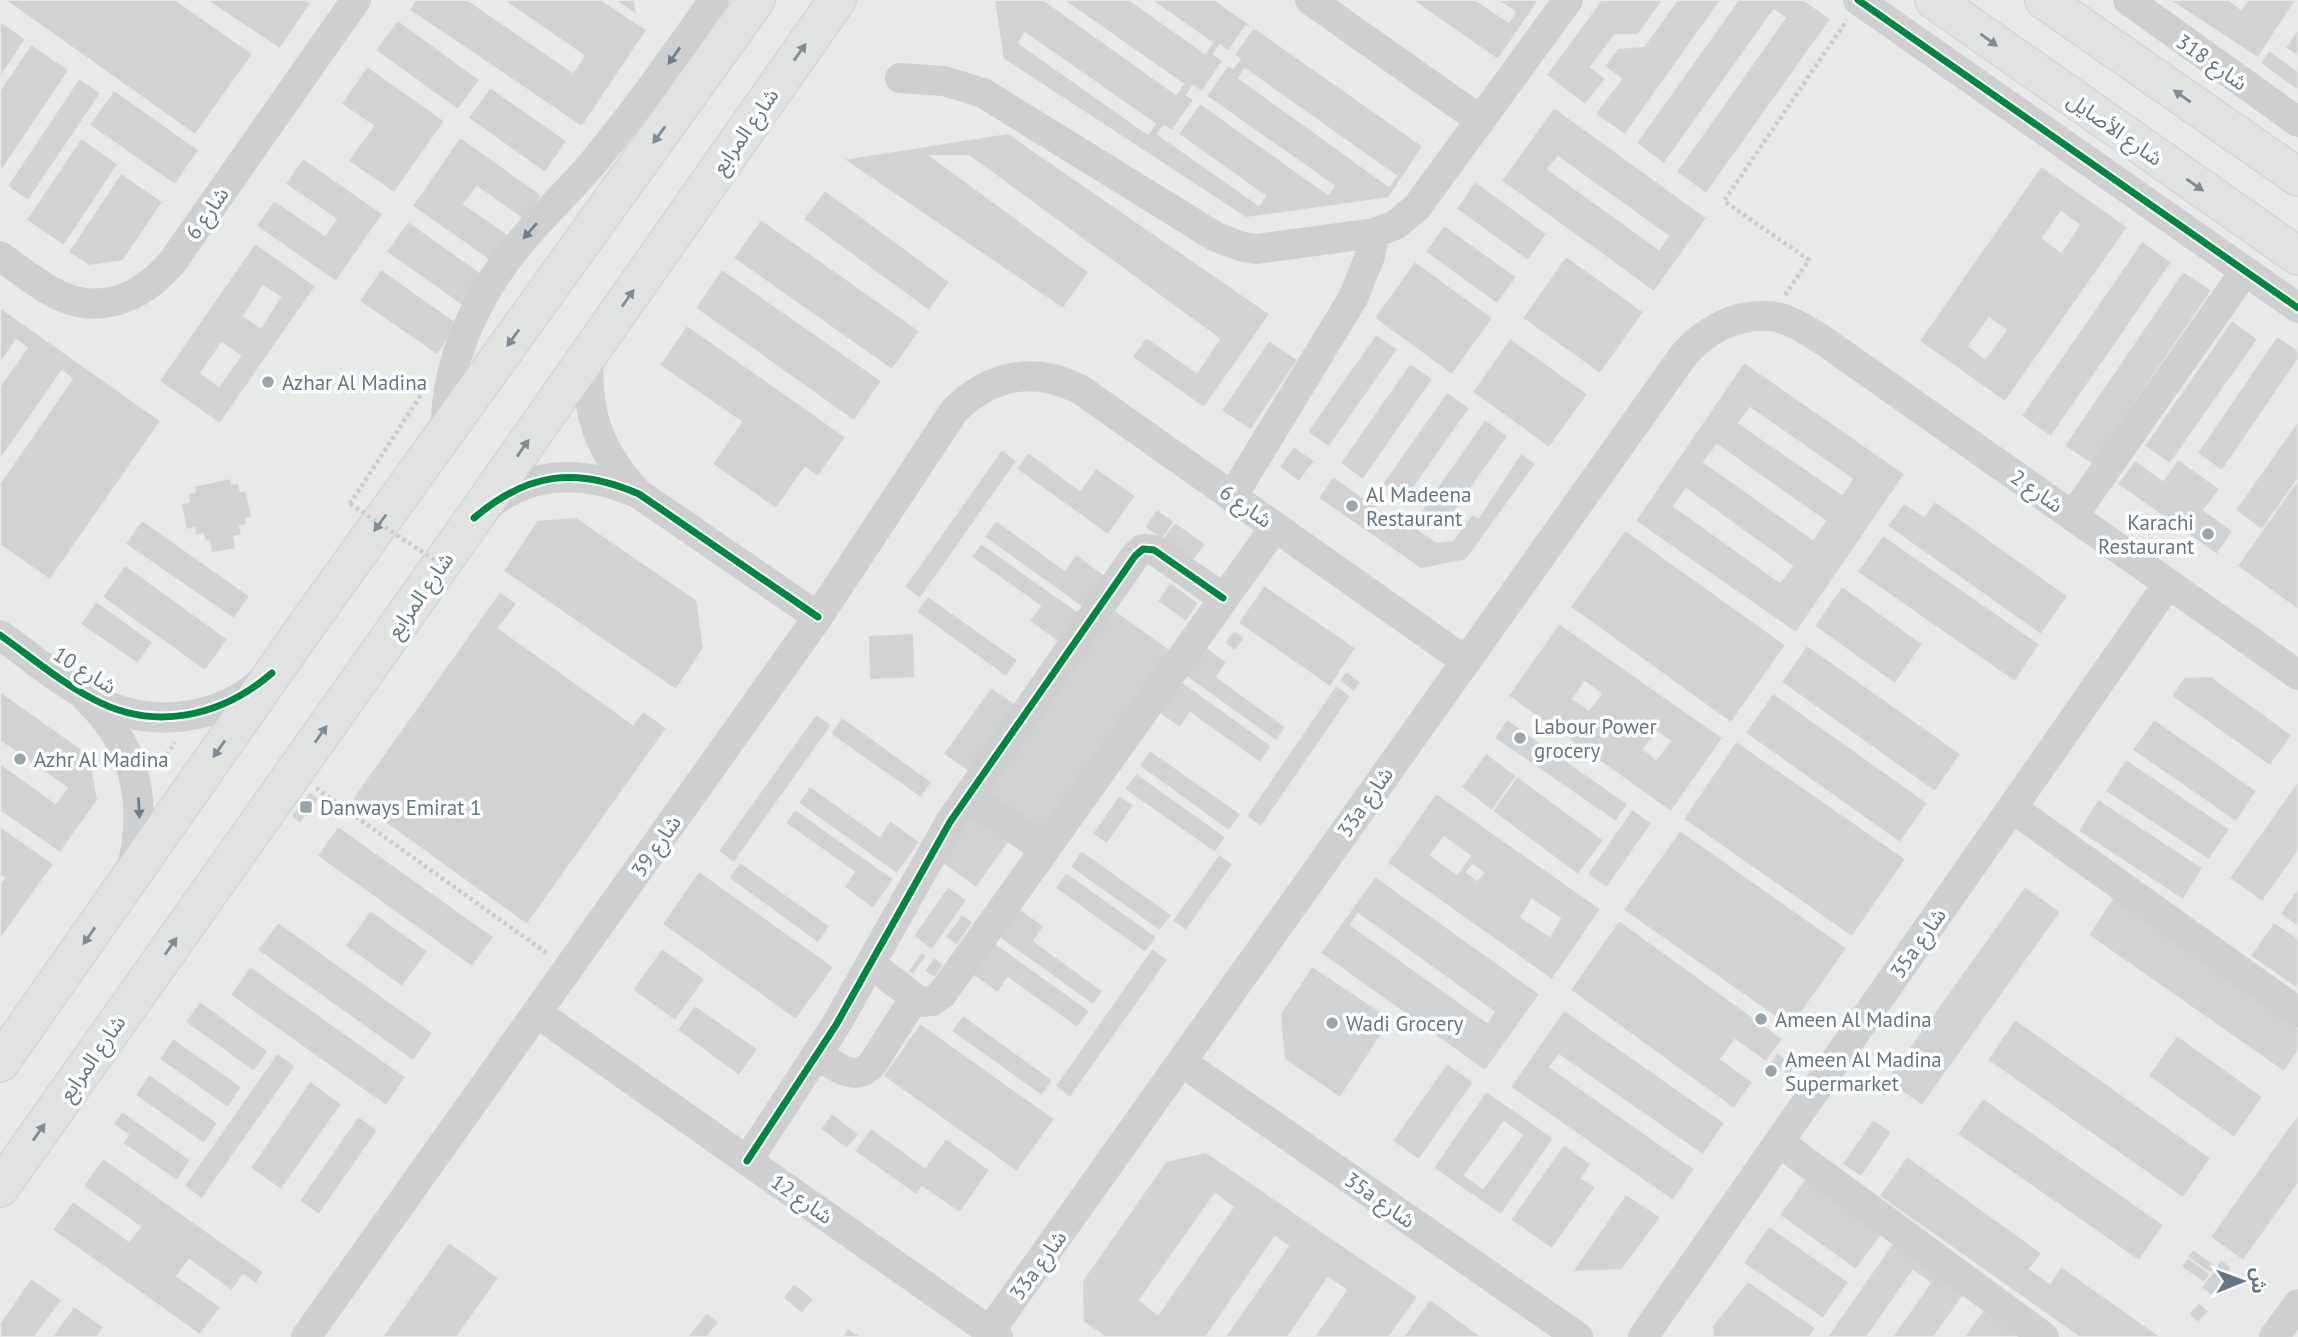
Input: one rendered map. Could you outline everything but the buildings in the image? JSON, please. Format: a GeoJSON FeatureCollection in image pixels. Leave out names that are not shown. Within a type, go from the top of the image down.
{"type":"FeatureCollection","features":[{"type":"Feature","properties":{"kind":"main road"},"geometry":{"type":"LineString","coordinates":[[0,1063],[272,673],[756,0]]}},
{"type":"Feature","properties":{"kind":"main road","name":"شارع المرابع"},"geometry":{"type":"LineString","coordinates":[[0,1188],[837,0]]}},
{"type":"Feature","properties":{"kind":"main road","name":"شارع الأصايل"},"geometry":{"type":"LineString","coordinates":[[1934,0],[2298,256]]}},
{"type":"Feature","properties":{"kind":"main road"},"geometry":{"type":"LineString","coordinates":[[2044,0],[2298,177]]}},
{"type":"Feature","properties":{"kind":"street","name":"شارع 6"},"geometry":{"type":"LineString","coordinates":[[0,256],[50,291],[68,299],[107,303],[145,290],[173,261],[356,0]]}},
{"type":"Feature","properties":{"kind":"street"},"geometry":{"type":"LineString","coordinates":[[446,432],[447,392],[457,355],[497,275],[530,230],[585,173],[614,137],[714,0]]}},
{"type":"Feature","properties":{"kind":"street"},"geometry":{"type":"LineString","coordinates":[[1310,0],[1480,120]]}},
{"type":"Feature","properties":{"kind":"street"},"geometry":{"type":"LineString","coordinates":[[900,78],[944,81],[983,93],[1229,243],[1257,249],[1272,248],[1375,233],[1397,224],[1417,207],[1568,0]]}},
{"type":"Feature","properties":{"kind":"street","name":"شارع 318"},"geometry":{"type":"LineString","coordinates":[[2128,0],[2298,122]]}},
{"type":"Feature","properties":{"kind":"street"},"geometry":{"type":"LineString","coordinates":[[1859,1],[2298,308]]}},
{"type":"Feature","properties":{"kind":"street"},"geometry":{"type":"LineString","coordinates":[[1232,497],[1353,298],[1370,256],[1375,233]]}},
{"type":"Feature","properties":{"kind":"street"},"geometry":{"type":"LineString","coordinates":[[2073,516],[2245,271]]}},
{"type":"Feature","properties":{"kind":"street","name":"شارع 2"},"geometry":{"type":"LineString","coordinates":[[1771,316],[1808,331],[1824,341],[2298,674]]}},
{"type":"Feature","properties":{"kind":"street","name":"33a شارع"},"geometry":{"type":"LineString","coordinates":[[994,1334],[1464,660],[1694,343],[1722,325],[1771,316]]}},
{"type":"Feature","properties":{"kind":"street"},"geometry":{"type":"LineString","coordinates":[[589,354],[587,380],[596,430],[621,475],[639,494]]}},
{"type":"Feature","properties":{"kind":"street","name":"شارع 6"},"geometry":{"type":"LineString","coordinates":[[1019,376],[1051,378],[1081,390],[1464,660]]}},
{"type":"Feature","properties":{"kind":"street","name":"شارع 39"},"geometry":{"type":"LineString","coordinates":[[306,1337],[818,617],[954,411],[965,400],[990,384],[1019,376]]}},
{"type":"Feature","properties":{"kind":"street"},"geometry":{"type":"LineString","coordinates":[[474,518],[514,489],[537,481],[561,477],[588,477],[614,483],[639,494],[818,617]]}},
{"type":"Feature","properties":{"kind":"street"},"geometry":{"type":"LineString","coordinates":[[871,964],[914,999],[926,1003],[942,994],[1275,527]]}},
{"type":"Feature","properties":{"kind":"street"},"geometry":{"type":"LineString","coordinates":[[747,1161],[817,1054],[871,964],[933,850],[1139,552],[1149,548],[1154,550],[1223,598]]}},
{"type":"Feature","properties":{"kind":"street","name":"35a شارع"},"geometry":{"type":"LineString","coordinates":[[1643,1337],[2168,584]]}},
{"type":"Feature","properties":{"kind":"street","name":"شارع 10"},"geometry":{"type":"LineString","coordinates":[[0,635],[91,698],[130,713],[150,717],[200,713],[226,704],[258,686],[272,673]]}},
{"type":"Feature","properties":{"kind":"street","name":"شارع 10"},"geometry":{"type":"LineString","coordinates":[[74,687],[106,720],[119,739],[137,782],[140,826],[129,880]]}},
{"type":"Feature","properties":{"kind":"street"},"geometry":{"type":"LineString","coordinates":[[969,796],[1045,850]]}},
{"type":"Feature","properties":{"kind":"street"},"geometry":{"type":"LineString","coordinates":[[2011,808],[2298,1012]]}},
{"type":"Feature","properties":{"kind":"street"},"geometry":{"type":"LineString","coordinates":[[817,1054],[846,1072],[865,1070],[873,1063],[914,999]]}},
{"type":"Feature","properties":{"kind":"street","name":"شارع 12"},"geometry":{"type":"LineString","coordinates":[[537,1013],[994,1334]]}},
{"type":"Feature","properties":{"kind":"street","name":"35a شارع"},"geometry":{"type":"LineString","coordinates":[[1183,1063],[1578,1337]]}},
{"type":"Feature","properties":{"kind":"street"},"geometry":{"type":"LineString","coordinates":[[1779,1142],[2044,1337]]}},
{"type":"Feature","properties":{"kind":"street"},"geometry":{"type":"LineString","coordinates":[[2274,1337],[2298,1304]]}},
{"type":"Feature","properties":{"kind":"path"},"geometry":{"type":"LineString","coordinates":[[1771,316],[1809,260],[1724,201],[1859,1]]}},
{"type":"Feature","properties":{"kind":"path"},"geometry":{"type":"LineString","coordinates":[[404,420],[350,504],[451,571]]}},
{"type":"Feature","properties":{"kind":"path"},"geometry":{"type":"LineString","coordinates":[[137,782],[153,777],[177,738],[176,717]]}},
{"type":"Feature","properties":{"kind":"path"},"geometry":{"type":"LineString","coordinates":[[294,773],[569,969]]}},
{"type":"Feature","properties":{"kind":"shaded area"},"geometry":{"type":"Polygon","coordinates":[[[0,0],[2298,0],[2298,1337],[0,1337],[0,0]]]}},
{"type":"Feature","properties":{"kind":"cycle path"},"geometry":{"type":"LineString","coordinates":[[1858,0],[2298,308]]}},
{"type":"Feature","properties":{"kind":"cycle path"},"geometry":{"type":"LineString","coordinates":[[474,518],[513,491],[533,483],[573,477],[616,485],[639,494],[818,617]]}},
{"type":"Feature","properties":{"kind":"cycle path"},"geometry":{"type":"LineString","coordinates":[[747,1161],[836,1025],[950,822],[1135,556],[1143,549],[1154,550],[1223,598]]}},
{"type":"Feature","properties":{"kind":"cycle path"},"geometry":{"type":"LineString","coordinates":[[0,635],[57,677],[93,699],[140,715],[163,717],[209,709],[231,700],[272,673]]}},
{"type":"Feature","properties":{"kind":"place","name":"Azhar Al Madina"},"geometry":{"type":"Point","coordinates":[268,382]}},
{"type":"Feature","properties":{"kind":"place","name":"Al Madeena Restaurant"},"geometry":{"type":"Point","coordinates":[1352,506]}},
{"type":"Feature","properties":{"kind":"place","name":"Karachi Restaurant"},"geometry":{"type":"Point","coordinates":[2208,534]}},
{"type":"Feature","properties":{"kind":"place","name":"Labour Power grocery"},"geometry":{"type":"Point","coordinates":[1520,738]}},
{"type":"Feature","properties":{"kind":"place","name":"Azhr Al Madina"},"geometry":{"type":"Point","coordinates":[20,759]}},
{"type":"Feature","properties":{"kind":"place","name":"Danways Emirat 1"},"geometry":{"type":"Point","coordinates":[306,807]}},
{"type":"Feature","properties":{"kind":"place","name":"Ameen Al Madina"},"geometry":{"type":"Point","coordinates":[1761,1019]}},
{"type":"Feature","properties":{"kind":"place","name":"Wadi Grocery"},"geometry":{"type":"Point","coordinates":[1332,1023]}},
{"type":"Feature","properties":{"kind":"place","name":"Ameen Al Madina Supermarket"},"geometry":{"type":"Point","coordinates":[1771,1071]}}]}
